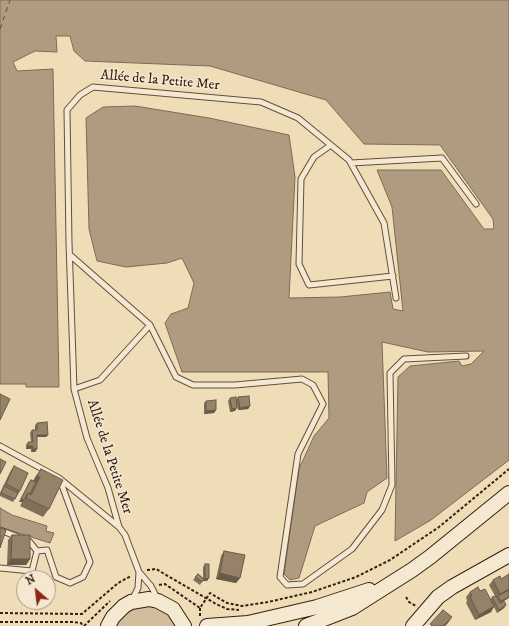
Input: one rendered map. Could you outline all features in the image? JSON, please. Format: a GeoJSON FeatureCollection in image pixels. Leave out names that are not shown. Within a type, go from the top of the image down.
{"type":"FeatureCollection","features":[{"type":"Feature","properties":{"kind":"main road"},"geometry":{"type":"LineString","coordinates":[[306,626],[352,608],[430,557],[509,493]]}},
{"type":"Feature","properties":{"kind":"main road"},"geometry":{"type":"LineString","coordinates":[[413,626],[438,597],[452,587],[509,555]]}},
{"type":"Feature","properties":{"kind":"main road"},"geometry":{"type":"LineString","coordinates":[[207,626],[248,623],[353,596],[390,583]]}},
{"type":"Feature","properties":{"kind":"main road"},"geometry":{"type":"LineString","coordinates":[[107,625],[118,611],[131,602],[149,599],[158,601],[173,609],[184,625],[198,626]]}},
{"type":"Feature","properties":{"kind":"lane","name":"Allée de la Petite Mer"},"geometry":{"type":"LineString","coordinates":[[139,572],[124,535],[119,527],[108,488],[87,438],[74,389],[67,110],[80,95],[93,87],[261,102],[298,118],[351,163],[384,223],[396,298]]}},
{"type":"Feature","properties":{"kind":"lane"},"geometry":{"type":"LineString","coordinates":[[331,145],[314,157],[301,179],[299,264],[309,285],[393,276]]}},
{"type":"Feature","properties":{"kind":"lane"},"geometry":{"type":"LineString","coordinates":[[351,163],[442,158],[476,204]]}},
{"type":"Feature","properties":{"kind":"lane"},"geometry":{"type":"LineString","coordinates":[[70,255],[150,325],[176,377],[193,385],[235,385],[302,378],[313,385],[323,404],[298,454],[280,577],[288,584],[303,584],[352,549],[382,510],[392,485],[390,373],[404,359],[466,356]]}},
{"type":"Feature","properties":{"kind":"lane"},"geometry":{"type":"LineString","coordinates":[[74,389],[100,380],[150,325]]}},
{"type":"Feature","properties":{"kind":"lane","name":"Allée de la Petite Mer"},"geometry":{"type":"LineString","coordinates":[[0,446],[59,478],[119,527]]}},
{"type":"Feature","properties":{"kind":"lane"},"geometry":{"type":"LineString","coordinates":[[37,551],[47,550],[56,576],[70,583],[84,577],[90,562],[59,478]]}},
{"type":"Feature","properties":{"kind":"lane"},"geometry":{"type":"LineString","coordinates":[[0,530],[29,541],[37,551]]}},
{"type":"Feature","properties":{"kind":"lane"},"geometry":{"type":"LineString","coordinates":[[0,568],[32,571],[37,551]]}},
{"type":"Feature","properties":{"kind":"lane"},"geometry":{"type":"LineString","coordinates":[[139,572],[151,586],[158,601]]}},
{"type":"Feature","properties":{"kind":"lane"},"geometry":{"type":"LineString","coordinates":[[131,602],[138,588],[139,572]]}},
{"type":"Feature","properties":{"kind":"path"},"geometry":{"type":"LineString","coordinates":[[0,614],[82,614],[118,583],[133,575]]}},
{"type":"Feature","properties":{"kind":"path"},"geometry":{"type":"LineString","coordinates":[[0,622],[73,622],[81,623],[83,626]]}},
{"type":"Feature","properties":{"kind":"shaded area"},"geometry":{"type":"Polygon","coordinates":[[[0,0],[509,0],[509,460],[431,520],[395,541],[398,377],[410,366],[459,361],[462,366],[471,364],[484,351],[428,352],[382,342],[387,478],[367,492],[364,503],[315,526],[299,578],[290,580],[284,574],[299,469],[314,436],[329,418],[328,372],[182,372],[165,323],[171,314],[188,308],[194,283],[182,258],[167,263],[126,267],[97,261],[89,229],[86,118],[103,107],[135,106],[209,118],[289,135],[295,177],[289,298],[340,297],[390,292],[393,309],[403,311],[392,207],[377,170],[441,170],[484,229],[494,229],[493,219],[440,145],[364,144],[326,100],[210,66],[85,61],[74,51],[70,36],[56,36],[57,52],[35,51],[13,62],[17,71],[53,69],[59,387],[26,387],[26,384],[0,384],[0,0]]]}},
{"type":"Feature","properties":{"kind":"shaded area"},"geometry":{"type":"Polygon","coordinates":[[[0,508],[12,515],[47,526],[46,531],[54,533],[50,543],[0,527],[0,508]]]}},
{"type":"Feature","properties":{"kind":"shaded area"},"geometry":{"type":"Polygon","coordinates":[[[149,599],[184,626],[108,626],[113,617],[149,599]]]}},
{"type":"Feature","properties":{"kind":"building"},"geometry":{"type":"Polygon","coordinates":[[[0,394],[10,399],[0,420],[0,394]]]}},
{"type":"Feature","properties":{"kind":"building"},"geometry":{"type":"Polygon","coordinates":[[[249,396],[250,406],[240,408],[238,397],[249,396]]]}},
{"type":"Feature","properties":{"kind":"building"},"geometry":{"type":"Polygon","coordinates":[[[236,397],[237,408],[232,409],[230,398],[236,397]]]}},
{"type":"Feature","properties":{"kind":"building"},"geometry":{"type":"Polygon","coordinates":[[[216,400],[216,410],[206,411],[206,401],[216,400]]]}},
{"type":"Feature","properties":{"kind":"building"},"geometry":{"type":"Polygon","coordinates":[[[47,422],[48,435],[37,435],[37,449],[33,449],[33,446],[28,446],[28,442],[33,442],[32,430],[37,430],[37,423],[47,422]]]}},
{"type":"Feature","properties":{"kind":"building"},"geometry":{"type":"Polygon","coordinates":[[[0,459],[6,462],[0,474],[0,459]]]}},
{"type":"Feature","properties":{"kind":"building"},"geometry":{"type":"Polygon","coordinates":[[[14,466],[28,473],[20,491],[6,484],[14,466]]]}},
{"type":"Feature","properties":{"kind":"building"},"geometry":{"type":"Polygon","coordinates":[[[41,469],[63,480],[49,509],[26,498],[28,493],[31,495],[40,477],[37,476],[41,469]]]}},
{"type":"Feature","properties":{"kind":"building"},"geometry":{"type":"Polygon","coordinates":[[[31,480],[36,482],[30,494],[28,493],[24,500],[21,499],[31,480]]]}},
{"type":"Feature","properties":{"kind":"building"},"geometry":{"type":"Polygon","coordinates":[[[4,486],[18,493],[15,499],[1,493],[4,486]]]}},
{"type":"Feature","properties":{"kind":"building"},"geometry":{"type":"Polygon","coordinates":[[[0,528],[6,530],[0,548],[0,528]]]}},
{"type":"Feature","properties":{"kind":"building"},"geometry":{"type":"Polygon","coordinates":[[[12,535],[30,535],[30,559],[11,559],[12,535]]]}},
{"type":"Feature","properties":{"kind":"building"},"geometry":{"type":"Polygon","coordinates":[[[224,551],[245,555],[240,578],[220,573],[224,551]]]}},
{"type":"Feature","properties":{"kind":"building"},"geometry":{"type":"Polygon","coordinates":[[[205,564],[209,564],[209,578],[205,579],[205,564]]]}},
{"type":"Feature","properties":{"kind":"building"},"geometry":{"type":"Polygon","coordinates":[[[198,574],[204,579],[202,582],[195,577],[198,574]]]}},
{"type":"Feature","properties":{"kind":"building"},"geometry":{"type":"Polygon","coordinates":[[[509,574],[509,589],[500,594],[493,580],[500,576],[501,579],[509,574]]]}},
{"type":"Feature","properties":{"kind":"building"},"geometry":{"type":"Polygon","coordinates":[[[478,587],[480,591],[485,589],[494,606],[479,615],[470,597],[472,596],[470,592],[478,587]]]}},
{"type":"Feature","properties":{"kind":"building"},"geometry":{"type":"Polygon","coordinates":[[[509,590],[509,597],[501,601],[498,596],[509,590]]]}},
{"type":"Feature","properties":{"kind":"building"},"geometry":{"type":"Polygon","coordinates":[[[496,596],[500,603],[504,601],[506,605],[499,610],[492,597],[496,596]]]}},
{"type":"Feature","properties":{"kind":"building"},"geometry":{"type":"Polygon","coordinates":[[[443,610],[452,617],[443,626],[432,626],[430,624],[443,610]]]}},
{"type":"Feature","properties":{"kind":"ferry route"},"geometry":{"type":"LineString","coordinates":[[0,29],[10,0]]}}]}
